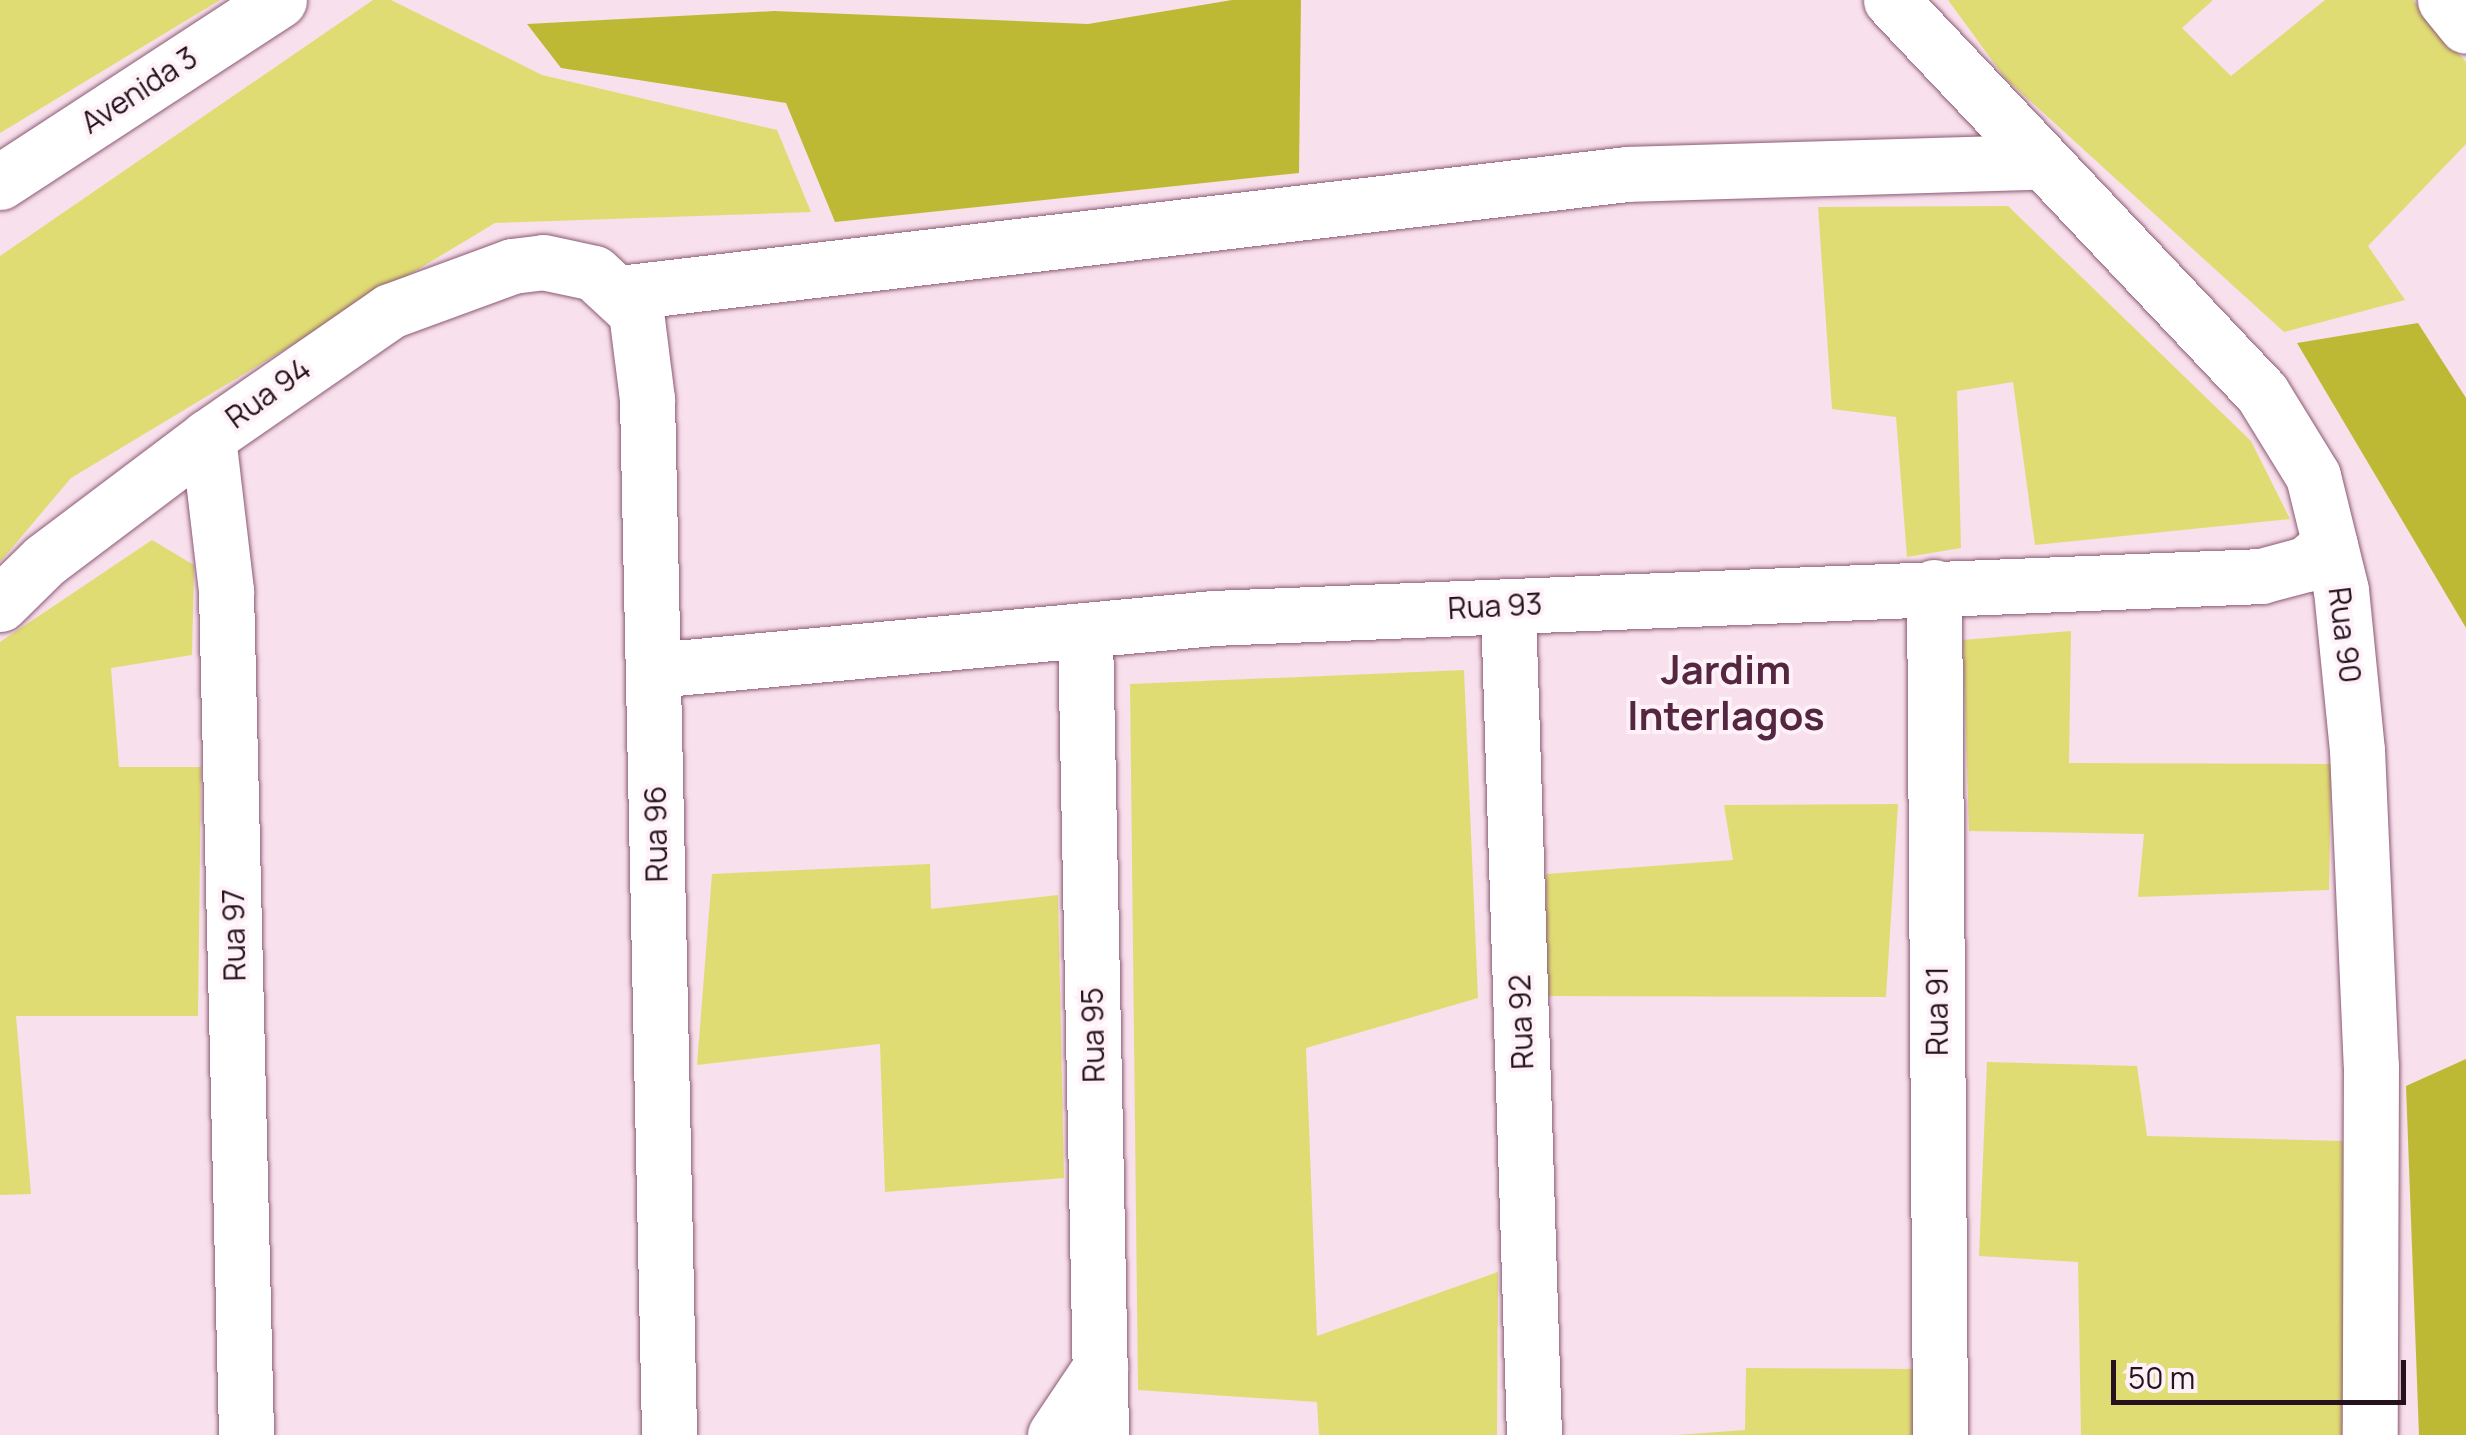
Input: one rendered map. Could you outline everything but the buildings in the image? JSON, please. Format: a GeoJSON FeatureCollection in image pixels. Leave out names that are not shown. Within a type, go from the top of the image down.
{"type":"FeatureCollection","features":[{"type":"Feature","properties":{"kind":"street","name":"Avenida 3"},"geometry":{"type":"LineString","coordinates":[[0,182],[278,0]]}},
{"type":"Feature","properties":{"kind":"street","name":"Rua 90"},"geometry":{"type":"LineString","coordinates":[[1891,0],[2262,393],[2312,476],[2350,642],[2371,1064],[2370,1435]]}},
{"type":"Feature","properties":{"kind":"street"},"geometry":{"type":"LineString","coordinates":[[2445,0],[2466,26]]}},
{"type":"Feature","properties":{"kind":"street","name":"Rua 94"},"geometry":{"type":"LineString","coordinates":[[0,604],[45,560],[208,437],[390,312],[512,266],[598,280],[1627,174],[2042,162]]}},
{"type":"Feature","properties":{"kind":"street","name":"Rua 96"},"geometry":{"type":"LineString","coordinates":[[598,280],[636,312],[647,399],[669,1435]]}},
{"type":"Feature","properties":{"kind":"street","name":"Rua 97"},"geometry":{"type":"LineString","coordinates":[[208,437],[226,591],[246,1435]]}},
{"type":"Feature","properties":{"kind":"street","name":"Rua 93"},"geometry":{"type":"LineString","coordinates":[[654,670],[1085,635],[1213,618],[2261,576],[2306,564],[2330,544]]}},
{"type":"Feature","properties":{"kind":"street","name":"Rua 91"},"geometry":{"type":"LineString","coordinates":[[1934,587],[1940,1435]]}},
{"type":"Feature","properties":{"kind":"street","name":"Rua 92"},"geometry":{"type":"LineString","coordinates":[[1508,608],[1534,1435]]}},
{"type":"Feature","properties":{"kind":"street","name":"Rua 95"},"geometry":{"type":"LineString","coordinates":[[1085,635],[1101,1435]]}},
{"type":"Feature","properties":{"kind":"street"},"geometry":{"type":"LineString","coordinates":[[1055,1435],[1100,1368]]}},
{"type":"Feature","properties":{"kind":"shaded area"},"geometry":{"type":"Polygon","coordinates":[[[0,0],[220,0],[0,133],[0,0]]]}},
{"type":"Feature","properties":{"kind":"shaded area"},"geometry":{"type":"Polygon","coordinates":[[[373,0],[391,0],[542,75],[777,130],[811,212],[495,223],[71,478],[0,562],[0,256],[373,0]]]}},
{"type":"Feature","properties":{"kind":"shaded area"},"geometry":{"type":"Polygon","coordinates":[[[1232,0],[1301,0],[1299,173],[835,222],[786,103],[561,68],[527,24],[774,11],[1088,24],[1232,0]]]}},
{"type":"Feature","properties":{"kind":"shaded area"},"geometry":{"type":"Polygon","coordinates":[[[1948,0],[2213,0],[2182,28],[2231,76],[2325,0],[2413,0],[2466,62],[2466,144],[2368,246],[2405,300],[2284,332],[2005,78],[1948,0]]]}},
{"type":"Feature","properties":{"kind":"shaded area"},"geometry":{"type":"Polygon","coordinates":[[[2008,206],[2251,441],[2290,519],[2035,545],[2013,382],[1957,391],[1961,548],[1907,557],[1896,417],[1832,409],[1818,207],[2008,206]]]}},
{"type":"Feature","properties":{"kind":"shaded area"},"geometry":{"type":"Polygon","coordinates":[[[2418,323],[2466,398],[2466,628],[2297,343],[2418,323]]]}},
{"type":"Feature","properties":{"kind":"shaded area"},"geometry":{"type":"Polygon","coordinates":[[[152,540],[194,565],[192,655],[111,668],[119,767],[201,767],[198,1016],[16,1016],[31,1194],[0,1195],[0,642],[152,540]]]}},
{"type":"Feature","properties":{"kind":"shaded area"},"geometry":{"type":"Polygon","coordinates":[[[2071,631],[2069,763],[2331,764],[2329,890],[2138,897],[2144,834],[1969,831],[1963,640],[2071,631]]]}},
{"type":"Feature","properties":{"kind":"shaded area"},"geometry":{"type":"Polygon","coordinates":[[[1464,670],[1478,998],[1306,1048],[1317,1336],[1498,1272],[1497,1435],[1319,1435],[1317,1402],[1138,1390],[1130,684],[1464,670]]]}},
{"type":"Feature","properties":{"kind":"shaded area"},"geometry":{"type":"Polygon","coordinates":[[[1898,804],[1886,997],[1546,996],[1546,874],[1733,860],[1724,805],[1898,804]]]}},
{"type":"Feature","properties":{"kind":"shaded area"},"geometry":{"type":"Polygon","coordinates":[[[930,864],[931,909],[1058,895],[1064,1178],[885,1192],[880,1044],[697,1065],[712,874],[930,864]]]}},
{"type":"Feature","properties":{"kind":"shaded area"},"geometry":{"type":"Polygon","coordinates":[[[2466,1059],[2466,1435],[2419,1435],[2406,1086],[2466,1059]]]}},
{"type":"Feature","properties":{"kind":"shaded area"},"geometry":{"type":"Polygon","coordinates":[[[1987,1062],[2137,1066],[2147,1136],[2343,1141],[2348,1435],[2081,1435],[2078,1262],[1979,1256],[1987,1062]]]}},
{"type":"Feature","properties":{"kind":"shaded area"},"geometry":{"type":"Polygon","coordinates":[[[1746,1368],[1918,1369],[1915,1435],[1676,1435],[1745,1430],[1746,1368]]]}},
{"type":"Feature","properties":{"kind":"district","name":"Jardim Interlagos"},"geometry":{"type":"Point","coordinates":[1726,692]}}]}
